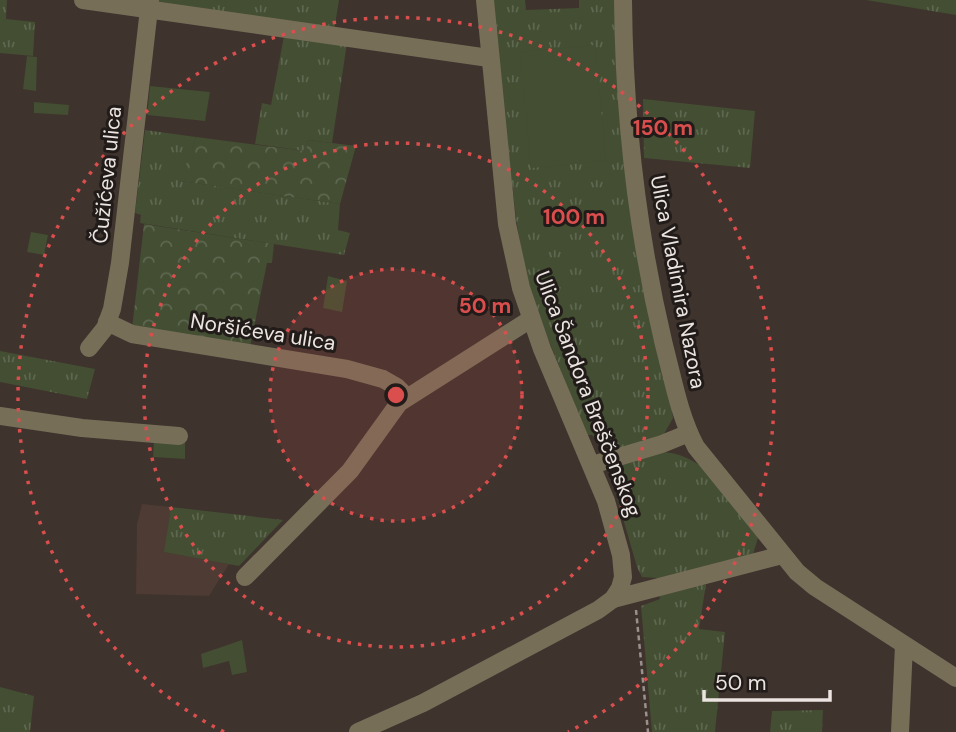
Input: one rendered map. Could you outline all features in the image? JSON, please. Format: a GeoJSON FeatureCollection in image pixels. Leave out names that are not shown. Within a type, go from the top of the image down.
{"type":"FeatureCollection","features":[{"type":"Feature","properties":{"kind":"street"},"geometry":{"type":"LineString","coordinates":[[83,0],[149,5],[489,58]]}},
{"type":"Feature","properties":{"kind":"street","name":"Ulica Šandora Breščenskog"},"geometry":{"type":"LineString","coordinates":[[485,0],[508,224],[521,288],[531,319],[606,501],[621,555],[623,577],[613,599]]}},
{"type":"Feature","properties":{"kind":"street","name":"Ulica Vladimira Nazora"},"geometry":{"type":"LineString","coordinates":[[622,0],[629,135],[637,207],[657,317],[689,433],[696,447],[782,555],[815,587],[956,678]]}},
{"type":"Feature","properties":{"kind":"street","name":"Čužićeva ulica"},"geometry":{"type":"LineString","coordinates":[[89,348],[107,322],[112,309],[120,263],[149,5]]}},
{"type":"Feature","properties":{"kind":"street"},"geometry":{"type":"LineString","coordinates":[[244,578],[350,471],[375,440],[392,410],[407,397],[531,319]]}},
{"type":"Feature","properties":{"kind":"street","name":"Noršićeva ulica"},"geometry":{"type":"LineString","coordinates":[[107,322],[132,334],[347,369],[383,379],[407,397]]}},
{"type":"Feature","properties":{"kind":"street"},"geometry":{"type":"LineString","coordinates":[[0,416],[82,428],[179,436]]}},
{"type":"Feature","properties":{"kind":"street"},"geometry":{"type":"LineString","coordinates":[[592,465],[689,433]]}},
{"type":"Feature","properties":{"kind":"street"},"geometry":{"type":"LineString","coordinates":[[358,732],[423,703],[598,610],[613,599],[782,555]]}},
{"type":"Feature","properties":{"kind":"street"},"geometry":{"type":"LineString","coordinates":[[900,732],[904,645]]}},
{"type":"Feature","properties":{"kind":"path"},"geometry":{"type":"LineString","coordinates":[[634,594],[648,732]]}},
{"type":"Feature","properties":{"kind":"shaded area"},"geometry":{"type":"Polygon","coordinates":[[[142,504],[171,507],[165,552],[229,564],[209,596],[136,594],[137,524],[142,504]]]}},
{"type":"Feature","properties":{"kind":"green space"},"geometry":{"type":"Polygon","coordinates":[[[0,0],[7,0],[6,19],[35,22],[33,56],[0,53],[0,0]]]}},
{"type":"Feature","properties":{"kind":"green space"},"geometry":{"type":"Polygon","coordinates":[[[156,0],[339,0],[334,31],[162,6],[156,0]]]}},
{"type":"Feature","properties":{"kind":"green space"},"geometry":{"type":"Polygon","coordinates":[[[492,0],[525,0],[526,10],[579,8],[579,0],[616,0],[673,418],[664,434],[615,451],[614,445],[602,445],[592,435],[587,435],[538,314],[525,272],[516,219],[492,0]]]}},
{"type":"Feature","properties":{"kind":"green space"},"geometry":{"type":"Polygon","coordinates":[[[866,0],[956,0],[956,15],[866,0]]]}},
{"type":"Feature","properties":{"kind":"green space"},"geometry":{"type":"Polygon","coordinates":[[[284,36],[347,43],[332,143],[308,140],[306,151],[255,144],[262,103],[271,105],[284,36]]]}},
{"type":"Feature","properties":{"kind":"green space"},"geometry":{"type":"Polygon","coordinates":[[[595,45],[606,161],[531,168],[520,52],[595,45]]]}},
{"type":"Feature","properties":{"kind":"green space"},"geometry":{"type":"Polygon","coordinates":[[[27,56],[37,57],[36,91],[23,89],[27,56]]]}},
{"type":"Feature","properties":{"kind":"green space"},"geometry":{"type":"Polygon","coordinates":[[[150,86],[210,92],[205,121],[147,115],[150,86]]]}},
{"type":"Feature","properties":{"kind":"green space"},"geometry":{"type":"Polygon","coordinates":[[[643,99],[755,111],[750,168],[644,158],[643,99]]]}},
{"type":"Feature","properties":{"kind":"green space"},"geometry":{"type":"Polygon","coordinates":[[[34,102],[69,105],[68,115],[34,113],[34,102]]]}},
{"type":"Feature","properties":{"kind":"green space"},"geometry":{"type":"Polygon","coordinates":[[[145,130],[196,137],[181,181],[340,204],[338,230],[350,233],[344,255],[140,223],[141,215],[135,213],[145,130]]]}},
{"type":"Feature","properties":{"kind":"green space"},"geometry":{"type":"Polygon","coordinates":[[[196,137],[306,151],[308,140],[356,146],[340,204],[180,181],[196,137]]]}},
{"type":"Feature","properties":{"kind":"green space"},"geometry":{"type":"Polygon","coordinates":[[[144,224],[274,244],[272,263],[267,263],[250,347],[132,329],[144,224]]]}},
{"type":"Feature","properties":{"kind":"green space"},"geometry":{"type":"Polygon","coordinates":[[[31,232],[48,235],[44,255],[27,252],[31,232]]]}},
{"type":"Feature","properties":{"kind":"green space"},"geometry":{"type":"Polygon","coordinates":[[[328,276],[347,281],[342,312],[323,308],[328,276]]]}},
{"type":"Feature","properties":{"kind":"green space"},"geometry":{"type":"Polygon","coordinates":[[[0,351],[95,369],[87,399],[0,382],[0,351]]]}},
{"type":"Feature","properties":{"kind":"green space"},"geometry":{"type":"Polygon","coordinates":[[[154,440],[185,443],[185,459],[153,457],[154,440]]]}},
{"type":"Feature","properties":{"kind":"green space"},"geometry":{"type":"Polygon","coordinates":[[[661,452],[692,460],[727,492],[756,531],[758,538],[753,554],[659,581],[657,578],[642,577],[611,477],[619,466],[661,452]]]}},
{"type":"Feature","properties":{"kind":"green space"},"geometry":{"type":"Polygon","coordinates":[[[171,507],[283,520],[239,566],[164,552],[171,507]]]}},
{"type":"Feature","properties":{"kind":"green space"},"geometry":{"type":"Polygon","coordinates":[[[706,584],[699,629],[725,632],[715,732],[652,732],[641,606],[660,599],[659,595],[706,584]]]}},
{"type":"Feature","properties":{"kind":"green space"},"geometry":{"type":"Polygon","coordinates":[[[242,640],[247,672],[232,675],[229,661],[203,668],[201,654],[242,640]]]}},
{"type":"Feature","properties":{"kind":"green space"},"geometry":{"type":"Polygon","coordinates":[[[0,687],[34,696],[30,732],[0,732],[0,687]]]}},
{"type":"Feature","properties":{"kind":"green space"},"geometry":{"type":"Polygon","coordinates":[[[823,710],[822,732],[770,732],[772,711],[823,710]]]}}]}
